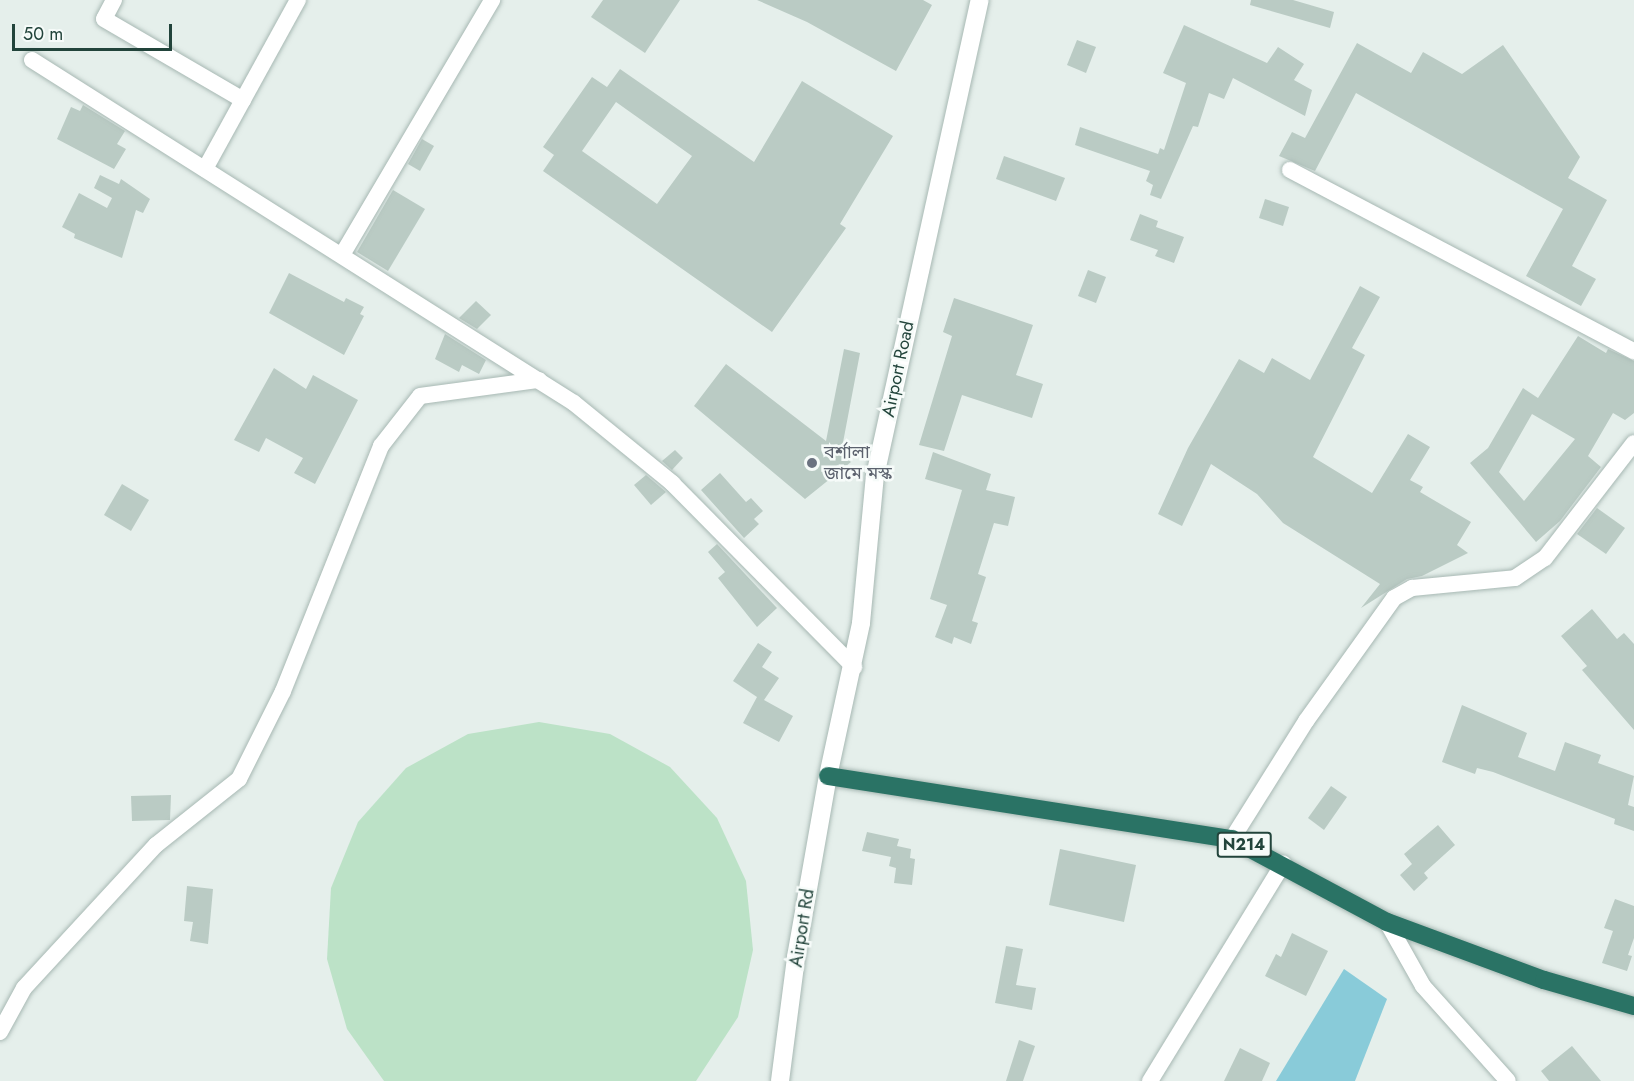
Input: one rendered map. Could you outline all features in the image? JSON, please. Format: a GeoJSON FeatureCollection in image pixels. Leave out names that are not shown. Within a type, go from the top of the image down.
{"type":"FeatureCollection","features":[{"type":"Feature","properties":{"kind":"highway","name":"N214"},"geometry":{"type":"LineString","coordinates":[[828,776],[1232,839],[1283,864],[1388,922],[1544,980],[1634,1006]]}},
{"type":"Feature","properties":{"kind":"main road","name":"Airport Road"},"geometry":{"type":"LineString","coordinates":[[828,776],[854,667],[875,476],[980,0]]}},
{"type":"Feature","properties":{"kind":"main road","name":"Airport Rd"},"geometry":{"type":"LineString","coordinates":[[780,1081],[796,957],[828,776]]}},
{"type":"Feature","properties":{"kind":"street"},"geometry":{"type":"LineString","coordinates":[[114,0],[104,19],[243,100]]}},
{"type":"Feature","properties":{"kind":"street"},"geometry":{"type":"LineString","coordinates":[[205,169],[298,0]]}},
{"type":"Feature","properties":{"kind":"street"},"geometry":{"type":"LineString","coordinates":[[342,255],[492,0]]}},
{"type":"Feature","properties":{"kind":"street"},"geometry":{"type":"LineString","coordinates":[[32,60],[574,403],[672,483],[854,667]]}},
{"type":"Feature","properties":{"kind":"street"},"geometry":{"type":"LineString","coordinates":[[1290,170],[1634,351]]}},
{"type":"Feature","properties":{"kind":"street"},"geometry":{"type":"LineString","coordinates":[[0,1032],[24,988],[156,845],[239,779],[283,691],[381,446],[420,396],[539,380]]}},
{"type":"Feature","properties":{"kind":"street"},"geometry":{"type":"LineString","coordinates":[[1232,839],[1306,721],[1394,598],[1412,588],[1515,578],[1545,558],[1634,443]]}},
{"type":"Feature","properties":{"kind":"street"},"geometry":{"type":"LineString","coordinates":[[1150,1081],[1283,864]]}},
{"type":"Feature","properties":{"kind":"street"},"geometry":{"type":"LineString","coordinates":[[1388,922],[1423,986],[1508,1081]]}},
{"type":"Feature","properties":{"kind":"green space"},"geometry":{"type":"Polygon","coordinates":[[[539,722],[610,734],[670,767],[717,818],[746,881],[753,950],[738,1017],[696,1081],[384,1081],[347,1029],[327,959],[331,888],[358,822],[406,768],[468,734],[539,722]]]}},
{"type":"Feature","properties":{"kind":"water"},"geometry":{"type":"Polygon","coordinates":[[[1344,969],[1387,999],[1355,1081],[1276,1081],[1344,969]]]}},
{"type":"Feature","properties":{"kind":"building"},"geometry":{"type":"Polygon","coordinates":[[[603,0],[680,0],[645,53],[591,17],[603,0]]]}},
{"type":"Feature","properties":{"kind":"building"},"geometry":{"type":"Polygon","coordinates":[[[757,0],[923,0],[932,5],[896,71],[807,22],[757,0]]]}},
{"type":"Feature","properties":{"kind":"building"},"geometry":{"type":"Polygon","coordinates":[[[1251,0],[1293,0],[1334,12],[1330,28],[1250,5],[1251,0]]]}},
{"type":"Feature","properties":{"kind":"building"},"geometry":{"type":"Polygon","coordinates":[[[1184,25],[1267,63],[1278,47],[1304,64],[1294,80],[1312,90],[1305,116],[1233,78],[1224,99],[1209,93],[1198,127],[1193,126],[1161,199],[1150,195],[1153,185],[1146,181],[1150,171],[1075,145],[1080,127],[1158,154],[1160,148],[1164,150],[1186,83],[1163,73],[1184,25]]]}},
{"type":"Feature","properties":{"kind":"building"},"geometry":{"type":"Polygon","coordinates":[[[1077,40],[1096,47],[1086,73],[1067,65],[1077,40]]]}},
{"type":"Feature","properties":{"kind":"building"},"geometry":{"type":"Polygon","coordinates":[[[1357,43],[1411,73],[1423,52],[1462,74],[1503,45],[1580,157],[1568,178],[1607,200],[1572,266],[1596,279],[1581,306],[1526,276],[1563,209],[1356,93],[1315,171],[1279,156],[1292,132],[1305,138],[1357,43]]]}},
{"type":"Feature","properties":{"kind":"building"},"geometry":{"type":"Polygon","coordinates":[[[620,69],[754,162],[802,81],[893,136],[840,224],[846,228],[772,332],[543,171],[554,155],[543,147],[592,77],[607,87],[620,69]],[[616,102],[582,151],[657,204],[692,156],[616,102]]]}},
{"type":"Feature","properties":{"kind":"building"},"geometry":{"type":"Polygon","coordinates":[[[83,105],[125,131],[117,144],[126,149],[114,169],[57,139],[71,107],[80,111],[83,105]]]}},
{"type":"Feature","properties":{"kind":"building"},"geometry":{"type":"Polygon","coordinates":[[[422,139],[434,146],[420,171],[408,164],[422,139]]]}},
{"type":"Feature","properties":{"kind":"building"},"geometry":{"type":"Polygon","coordinates":[[[1004,156],[1065,178],[1056,201],[996,179],[1004,156]]]}},
{"type":"Feature","properties":{"kind":"building"},"geometry":{"type":"Polygon","coordinates":[[[100,175],[119,184],[121,179],[150,199],[143,213],[136,210],[122,258],[74,238],[75,234],[62,227],[79,193],[107,208],[112,198],[94,188],[100,175]]]}},
{"type":"Feature","properties":{"kind":"building"},"geometry":{"type":"Polygon","coordinates":[[[393,190],[425,209],[388,271],[357,252],[393,190]]]}},
{"type":"Feature","properties":{"kind":"building"},"geometry":{"type":"Polygon","coordinates":[[[1265,199],[1289,207],[1283,226],[1259,218],[1265,199]]]}},
{"type":"Feature","properties":{"kind":"building"},"geometry":{"type":"Polygon","coordinates":[[[1140,214],[1158,221],[1156,227],[1184,237],[1174,263],[1155,256],[1158,250],[1130,240],[1140,214]]]}},
{"type":"Feature","properties":{"kind":"building"},"geometry":{"type":"Polygon","coordinates":[[[1088,270],[1106,277],[1096,303],[1078,296],[1088,270]]]}},
{"type":"Feature","properties":{"kind":"building"},"geometry":{"type":"Polygon","coordinates":[[[289,273],[344,302],[346,298],[364,307],[360,314],[364,316],[344,355],[269,313],[289,273]]]}},
{"type":"Feature","properties":{"kind":"building"},"geometry":{"type":"Polygon","coordinates":[[[1360,286],[1380,297],[1352,348],[1365,355],[1313,457],[1372,493],[1408,434],[1430,447],[1410,480],[1423,487],[1420,492],[1471,522],[1457,545],[1468,553],[1422,576],[1407,579],[1361,608],[1380,584],[1283,523],[1257,494],[1211,464],[1182,526],[1158,514],[1188,448],[1239,359],[1264,373],[1272,358],[1310,380],[1360,286]]]}},
{"type":"Feature","properties":{"kind":"building"},"geometry":{"type":"Polygon","coordinates":[[[954,298],[1033,325],[1016,375],[1043,384],[1032,418],[962,395],[944,451],[919,445],[952,336],[943,332],[954,298]]]}},
{"type":"Feature","properties":{"kind":"building"},"geometry":{"type":"Polygon","coordinates":[[[476,301],[491,315],[477,329],[459,318],[476,301]]]}},
{"type":"Feature","properties":{"kind":"building"},"geometry":{"type":"Polygon","coordinates":[[[445,334],[486,360],[479,374],[462,365],[459,372],[435,359],[445,334]]]}},
{"type":"Feature","properties":{"kind":"building"},"geometry":{"type":"Polygon","coordinates":[[[1578,336],[1606,353],[1608,349],[1634,361],[1634,413],[1625,420],[1613,413],[1588,456],[1601,467],[1560,521],[1536,542],[1470,463],[1488,448],[1523,388],[1538,398],[1578,336]],[[1532,414],[1499,472],[1524,501],[1575,439],[1532,414]]]}},
{"type":"Feature","properties":{"kind":"building"},"geometry":{"type":"Polygon","coordinates":[[[844,349],[860,353],[841,453],[851,462],[805,499],[694,406],[726,364],[826,441],[844,349]]]}},
{"type":"Feature","properties":{"kind":"building"},"geometry":{"type":"Polygon","coordinates":[[[274,368],[306,389],[313,375],[358,400],[315,484],[294,473],[303,458],[266,438],[259,452],[234,440],[274,368]]]}},
{"type":"Feature","properties":{"kind":"building"},"geometry":{"type":"Polygon","coordinates":[[[675,450],[683,458],[672,470],[662,461],[675,450]]]}},
{"type":"Feature","properties":{"kind":"building"},"geometry":{"type":"Polygon","coordinates":[[[933,452],[991,474],[986,490],[1015,497],[1008,526],[994,523],[978,574],[986,577],[972,621],[978,623],[971,644],[954,637],[952,644],[935,637],[947,605],[930,599],[962,490],[925,479],[933,452]]]}},
{"type":"Feature","properties":{"kind":"building"},"geometry":{"type":"Polygon","coordinates":[[[720,473],[746,502],[751,498],[763,511],[754,519],[759,524],[744,538],[701,490],[720,473]]]}},
{"type":"Feature","properties":{"kind":"building"},"geometry":{"type":"Polygon","coordinates":[[[646,475],[666,492],[651,505],[634,485],[646,475]]]}},
{"type":"Feature","properties":{"kind":"building"},"geometry":{"type":"Polygon","coordinates":[[[122,484],[149,500],[131,531],[104,515],[122,484]]]}},
{"type":"Feature","properties":{"kind":"building"},"geometry":{"type":"Polygon","coordinates":[[[1597,508],[1625,528],[1606,554],[1577,534],[1597,508]]]}},
{"type":"Feature","properties":{"kind":"building"},"geometry":{"type":"Polygon","coordinates":[[[717,544],[777,608],[757,627],[718,578],[725,572],[708,552],[717,544]]]}},
{"type":"Feature","properties":{"kind":"building"},"geometry":{"type":"Polygon","coordinates":[[[1592,609],[1617,639],[1624,633],[1634,644],[1634,730],[1582,670],[1587,666],[1561,636],[1592,609]]]}},
{"type":"Feature","properties":{"kind":"building"},"geometry":{"type":"Polygon","coordinates":[[[758,643],[772,652],[762,667],[779,678],[764,700],[793,716],[779,742],[743,723],[757,697],[733,681],[758,643]]]}},
{"type":"Feature","properties":{"kind":"building"},"geometry":{"type":"Polygon","coordinates":[[[1462,705],[1527,733],[1518,757],[1555,771],[1565,742],[1601,755],[1598,763],[1634,776],[1628,805],[1634,807],[1634,831],[1614,824],[1615,819],[1493,772],[1477,768],[1475,774],[1442,762],[1462,705]]]}},
{"type":"Feature","properties":{"kind":"building"},"geometry":{"type":"Polygon","coordinates":[[[1331,786],[1347,797],[1324,830],[1308,818],[1331,786]]]}},
{"type":"Feature","properties":{"kind":"building"},"geometry":{"type":"Polygon","coordinates":[[[171,795],[170,820],[132,821],[131,796],[171,795]]]}},
{"type":"Feature","properties":{"kind":"building"},"geometry":{"type":"Polygon","coordinates":[[[1438,825],[1455,845],[1424,873],[1428,878],[1414,891],[1400,875],[1412,864],[1404,854],[1438,825]]]}},
{"type":"Feature","properties":{"kind":"building"},"geometry":{"type":"Polygon","coordinates":[[[867,832],[899,839],[897,846],[911,849],[910,858],[915,859],[912,885],[894,883],[896,868],[889,866],[891,857],[862,851],[867,832]]]}},
{"type":"Feature","properties":{"kind":"building"},"geometry":{"type":"Polygon","coordinates":[[[1060,849],[1136,865],[1124,922],[1049,905],[1060,849]]]}},
{"type":"Feature","properties":{"kind":"building"},"geometry":{"type":"Polygon","coordinates":[[[187,886],[213,889],[208,944],[190,941],[193,922],[184,921],[187,886]]]}},
{"type":"Feature","properties":{"kind":"building"},"geometry":{"type":"Polygon","coordinates":[[[1615,899],[1634,906],[1634,938],[1628,955],[1632,956],[1627,971],[1602,963],[1613,931],[1604,928],[1615,899]]]}},
{"type":"Feature","properties":{"kind":"building"},"geometry":{"type":"Polygon","coordinates":[[[1292,933],[1328,951],[1306,996],[1265,976],[1276,954],[1281,957],[1292,933]]]}},
{"type":"Feature","properties":{"kind":"building"},"geometry":{"type":"Polygon","coordinates":[[[1006,946],[1023,949],[1016,985],[1036,988],[1032,1010],[995,1003],[1006,946]]]}},
{"type":"Feature","properties":{"kind":"building"},"geometry":{"type":"Polygon","coordinates":[[[1019,1040],[1035,1046],[1023,1081],[1006,1081],[1019,1040]]]}},
{"type":"Feature","properties":{"kind":"building"},"geometry":{"type":"Polygon","coordinates":[[[1572,1046],[1601,1081],[1549,1081],[1541,1071],[1572,1046]]]}},
{"type":"Feature","properties":{"kind":"building"},"geometry":{"type":"Polygon","coordinates":[[[1240,1048],[1270,1063],[1262,1081],[1224,1081],[1240,1048]]]}},
{"type":"Feature","properties":{"kind":"place","name":"বর্শালা জামে মস্ক"},"geometry":{"type":"Point","coordinates":[812,463]}}]}
